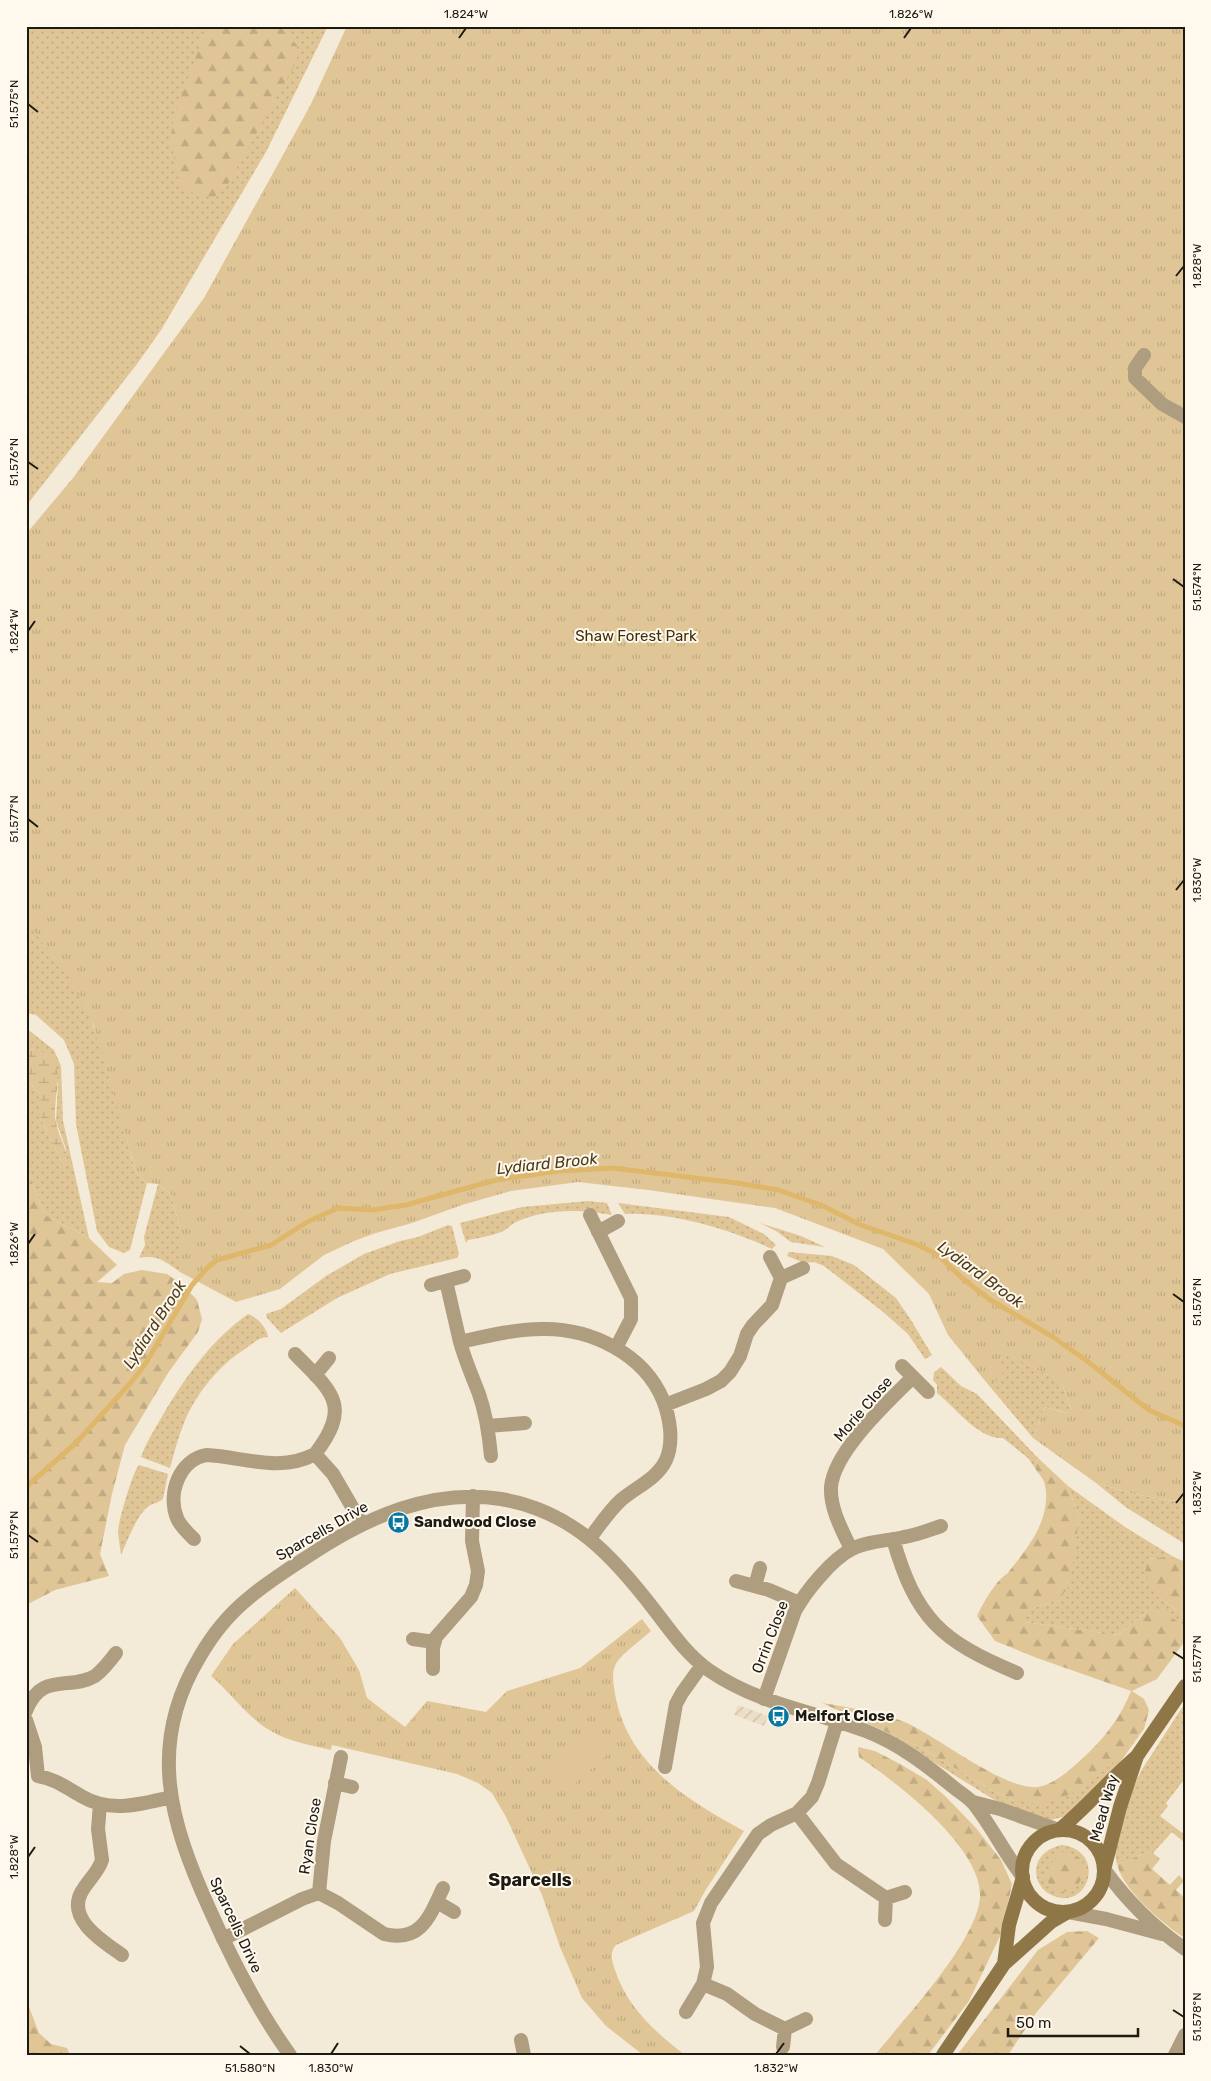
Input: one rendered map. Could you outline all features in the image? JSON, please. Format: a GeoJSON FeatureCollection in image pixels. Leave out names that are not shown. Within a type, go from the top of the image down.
{"type":"FeatureCollection","features":[{"type":"Feature","properties":{"kind":"main road","name":"Mead Way"},"geometry":{"type":"LineString","coordinates":[[1104,1869],[1122,1800],[1137,1756],[1185,1686]]}},
{"type":"Feature","properties":{"kind":"main road","name":"Mead Way"},"geometry":{"type":"LineString","coordinates":[[1059,1830],[1080,1813],[1122,1768],[1137,1756]]}},
{"type":"Feature","properties":{"kind":"main road"},"geometry":{"type":"LineString","coordinates":[[1004,1964],[1009,1925],[1023,1877],[1024,1858],[1029,1849],[1042,1836],[1059,1830],[1078,1833],[1094,1844],[1100,1853],[1104,1869],[1102,1886],[1096,1896],[1089,1904],[1068,1912],[1057,1912],[1037,1903],[1030,1896],[1023,1877]]}},
{"type":"Feature","properties":{"kind":"main road"},"geometry":{"type":"LineString","coordinates":[[942,2055],[1004,1964],[1046,1927],[1068,1912]]}},
{"type":"Feature","properties":{"kind":"street"},"geometry":{"type":"LineString","coordinates":[[1144,355],[1135,368],[1135,378],[1162,404],[1185,417]]}},
{"type":"Feature","properties":{"kind":"street"},"geometry":{"type":"LineString","coordinates":[[590,1215],[628,1290],[632,1306],[631,1319],[616,1348]]}},
{"type":"Feature","properties":{"kind":"street"},"geometry":{"type":"LineString","coordinates":[[598,1232],[618,1221]]}},
{"type":"Feature","properties":{"kind":"street"},"geometry":{"type":"LineString","coordinates":[[665,1406],[721,1381],[738,1361],[747,1334],[752,1325],[772,1305],[781,1278],[770,1257]]}},
{"type":"Feature","properties":{"kind":"street"},"geometry":{"type":"LineString","coordinates":[[781,1278],[803,1268]]}},
{"type":"Feature","properties":{"kind":"street"},"geometry":{"type":"LineString","coordinates":[[431,1285],[464,1276]]}},
{"type":"Feature","properties":{"kind":"street"},"geometry":{"type":"LineString","coordinates":[[446,1281],[466,1366],[478,1392],[488,1426],[491,1456]]}},
{"type":"Feature","properties":{"kind":"street"},"geometry":{"type":"LineString","coordinates":[[460,1342],[514,1331],[543,1329],[570,1331],[616,1348],[636,1362],[650,1377],[665,1406],[671,1441],[666,1460],[654,1475],[619,1502],[590,1538]]}},
{"type":"Feature","properties":{"kind":"street"},"geometry":{"type":"LineString","coordinates":[[194,1540],[177,1518],[174,1503],[178,1479],[184,1468],[192,1460],[201,1456],[215,1456],[281,1464],[304,1459],[315,1454],[330,1431],[336,1407],[332,1395],[294,1354]]}},
{"type":"Feature","properties":{"kind":"street"},"geometry":{"type":"LineString","coordinates":[[315,1375],[329,1358]]}},
{"type":"Feature","properties":{"kind":"street","name":"Morie Close"},"geometry":{"type":"LineString","coordinates":[[902,1366],[928,1392]]}},
{"type":"Feature","properties":{"kind":"street","name":"Morie Close"},"geometry":{"type":"LineString","coordinates":[[851,1549],[832,1503],[831,1486],[836,1468],[850,1446],[868,1424],[913,1377]]}},
{"type":"Feature","properties":{"kind":"street"},"geometry":{"type":"LineString","coordinates":[[488,1426],[526,1423]]}},
{"type":"Feature","properties":{"kind":"street"},"geometry":{"type":"LineString","coordinates":[[315,1454],[333,1474],[362,1524]]}},
{"type":"Feature","properties":{"kind":"street"},"geometry":{"type":"LineString","coordinates":[[433,1669],[434,1642],[439,1632],[471,1597],[476,1585],[478,1571],[472,1542],[473,1496]]}},
{"type":"Feature","properties":{"kind":"street","name":"Sparcells Drive"},"geometry":{"type":"LineString","coordinates":[[290,2055],[254,1999],[223,1939],[190,1865],[171,1797],[168,1749],[173,1716],[186,1682],[205,1648],[235,1610],[250,1597],[323,1546],[362,1524],[395,1510],[429,1500],[473,1496],[505,1500],[532,1507],[562,1521],[590,1538],[623,1570],[674,1636],[702,1665],[737,1687],[764,1699],[866,1731],[909,1753],[973,1802],[1023,1877]]}},
{"type":"Feature","properties":{"kind":"street","name":"Orrin Close"},"geometry":{"type":"LineString","coordinates":[[764,1699],[799,1603],[831,1566],[851,1549],[872,1542],[920,1533],[941,1526]]}},
{"type":"Feature","properties":{"kind":"street"},"geometry":{"type":"LineString","coordinates":[[893,1539],[914,1597],[933,1622],[972,1652],[1017,1673]]}},
{"type":"Feature","properties":{"kind":"street"},"geometry":{"type":"LineString","coordinates":[[755,1586],[760,1568]]}},
{"type":"Feature","properties":{"kind":"street"},"geometry":{"type":"LineString","coordinates":[[736,1581],[755,1586],[799,1603]]}},
{"type":"Feature","properties":{"kind":"street"},"geometry":{"type":"LineString","coordinates":[[413,1639],[434,1642]]}},
{"type":"Feature","properties":{"kind":"street"},"geometry":{"type":"LineString","coordinates":[[26,1711],[32,1700],[48,1686],[95,1676],[116,1654]]}},
{"type":"Feature","properties":{"kind":"street"},"geometry":{"type":"LineString","coordinates":[[665,1767],[676,1704],[702,1665]]}},
{"type":"Feature","properties":{"kind":"street"},"geometry":{"type":"LineString","coordinates":[[26,1720],[35,1747],[32,1776],[58,1781],[82,1797],[100,1804],[128,1806],[171,1797]]}},
{"type":"Feature","properties":{"kind":"street"},"geometry":{"type":"LineString","coordinates":[[686,2012],[703,1984],[707,1967],[703,1924],[711,1903],[758,1834],[771,1825],[797,1813],[812,1797],[837,1722]]}},
{"type":"Feature","properties":{"kind":"street","name":"Ryan Close"},"geometry":{"type":"LineString","coordinates":[[319,1893],[321,1858],[341,1757]]}},
{"type":"Feature","properties":{"kind":"street","name":"Ryan Close"},"geometry":{"type":"LineString","coordinates":[[335,1783],[352,1787]]}},
{"type":"Feature","properties":{"kind":"street","name":"Sparcells Drive"},"geometry":{"type":"LineString","coordinates":[[973,1802],[1000,1809],[1059,1830]]}},
{"type":"Feature","properties":{"kind":"street"},"geometry":{"type":"LineString","coordinates":[[100,1804],[98,1828],[102,1860],[82,1891],[78,1907],[82,1918],[92,1932],[122,1955]]}},
{"type":"Feature","properties":{"kind":"street"},"geometry":{"type":"LineString","coordinates":[[797,1813],[836,1864],[886,1898]]}},
{"type":"Feature","properties":{"kind":"street"},"geometry":{"type":"LineString","coordinates":[[1104,1869],[1121,1892],[1163,1934],[1185,1949]]}},
{"type":"Feature","properties":{"kind":"street","name":"Ryan Close"},"geometry":{"type":"LineString","coordinates":[[223,1939],[319,1893],[328,1896],[377,1930],[393,1936],[408,1935],[426,1922],[443,1888]]}},
{"type":"Feature","properties":{"kind":"street"},"geometry":{"type":"LineString","coordinates":[[886,1898],[906,1892]]}},
{"type":"Feature","properties":{"kind":"street"},"geometry":{"type":"LineString","coordinates":[[884,1920],[886,1898]]}},
{"type":"Feature","properties":{"kind":"street"},"geometry":{"type":"LineString","coordinates":[[437,1902],[454,1912]]}},
{"type":"Feature","properties":{"kind":"street"},"geometry":{"type":"LineString","coordinates":[[1068,1912],[1106,1919],[1163,1934]]}},
{"type":"Feature","properties":{"kind":"street"},"geometry":{"type":"LineString","coordinates":[[703,1984],[727,1994],[755,2014],[785,2029]]}},
{"type":"Feature","properties":{"kind":"street"},"geometry":{"type":"LineString","coordinates":[[785,2029],[806,2019]]}},
{"type":"Feature","properties":{"kind":"street"},"geometry":{"type":"LineString","coordinates":[[784,2047],[785,2029]]}},
{"type":"Feature","properties":{"kind":"street"},"geometry":{"type":"LineString","coordinates":[[1175,2055],[1185,2035]]}},
{"type":"Feature","properties":{"kind":"street"},"geometry":{"type":"LineString","coordinates":[[521,2040],[524,2055]]}},
{"type":"Feature","properties":{"kind":"shaded area"},"geometry":{"type":"Polygon","coordinates":[[[738,1705],[768,1716],[764,1726],[734,1715],[738,1705]]]}},
{"type":"Feature","properties":{"kind":"green space"},"geometry":{"type":"Polygon","coordinates":[[[26,26],[328,26],[266,152],[161,330],[137,364],[26,506],[26,26]]]}},
{"type":"Feature","properties":{"kind":"green space"},"geometry":{"type":"Polygon","coordinates":[[[210,26],[279,26],[297,45],[297,61],[228,184],[214,197],[194,194],[179,181],[171,142],[173,118],[203,38],[210,26]]]}},
{"type":"Feature","properties":{"kind":"green space","name":"Shaw Forest Park"},"geometry":{"type":"Polygon","coordinates":[[[347,26],[1185,26],[1185,1493],[1174,1501],[1134,1494],[1096,1483],[1033,1438],[1045,1407],[1067,1413],[1071,1409],[1061,1381],[1007,1355],[1000,1359],[1004,1370],[1000,1379],[986,1382],[948,1335],[929,1294],[883,1249],[775,1208],[578,1182],[511,1191],[376,1233],[324,1255],[280,1289],[236,1302],[180,1272],[180,1229],[171,1194],[158,1184],[147,1183],[136,1172],[94,1026],[66,972],[26,922],[26,534],[73,478],[204,298],[310,106],[347,26]]]}},
{"type":"Feature","properties":{"kind":"green space"},"geometry":{"type":"Polygon","coordinates":[[[26,922],[63,965],[90,1016],[106,1063],[136,1172],[147,1183],[130,1250],[124,1253],[109,1247],[97,1231],[76,1124],[74,1064],[64,1040],[36,1015],[26,1013],[26,922]]]}},
{"type":"Feature","properties":{"kind":"green space"},"geometry":{"type":"Polygon","coordinates":[[[26,1028],[54,1050],[61,1066],[63,1121],[89,1238],[47,1216],[40,1204],[26,1165],[26,1079],[41,1095],[41,1119],[63,1164],[66,1149],[56,1121],[58,1083],[34,1048],[26,1055],[26,1028]]]}},
{"type":"Feature","properties":{"kind":"green space"},"geometry":{"type":"Polygon","coordinates":[[[34,1048],[46,1054],[53,1061],[57,1069],[55,1111],[58,1131],[67,1159],[63,1164],[41,1119],[41,1095],[26,1079],[26,1055],[34,1048]]]}},
{"type":"Feature","properties":{"kind":"green space"},"geometry":{"type":"Polygon","coordinates":[[[26,1165],[40,1204],[47,1216],[89,1238],[117,1265],[97,1282],[112,1283],[124,1274],[142,1270],[167,1274],[183,1285],[197,1300],[202,1319],[198,1332],[168,1373],[125,1445],[112,1494],[100,1554],[109,1576],[55,1590],[26,1605],[26,1165]]]}},
{"type":"Feature","properties":{"kind":"green space"},"geometry":{"type":"Polygon","coordinates":[[[158,1184],[171,1194],[180,1229],[180,1272],[166,1262],[156,1258],[139,1258],[145,1245],[144,1237],[158,1184]]]}},
{"type":"Feature","properties":{"kind":"green space"},"geometry":{"type":"Polygon","coordinates":[[[588,1201],[607,1203],[612,1215],[575,1211],[550,1212],[526,1218],[514,1223],[501,1232],[468,1240],[466,1243],[460,1223],[522,1207],[588,1201]]]}},
{"type":"Feature","properties":{"kind":"green space"},"geometry":{"type":"Polygon","coordinates":[[[618,1203],[729,1217],[764,1234],[776,1245],[772,1249],[738,1235],[681,1219],[643,1214],[625,1214],[618,1203]]]}},
{"type":"Feature","properties":{"kind":"green space"},"geometry":{"type":"Polygon","coordinates":[[[760,1223],[801,1236],[825,1247],[791,1242],[776,1231],[760,1223]]]}},
{"type":"Feature","properties":{"kind":"green space"},"geometry":{"type":"Polygon","coordinates":[[[448,1225],[452,1226],[459,1254],[457,1258],[390,1274],[337,1298],[281,1333],[267,1318],[266,1314],[281,1309],[326,1276],[364,1254],[400,1241],[418,1237],[448,1225]]]}},
{"type":"Feature","properties":{"kind":"green space"},"geometry":{"type":"Polygon","coordinates":[[[789,1252],[832,1256],[854,1265],[896,1298],[932,1355],[925,1359],[908,1334],[882,1311],[824,1266],[814,1262],[804,1263],[787,1256],[789,1252]]]}},
{"type":"Feature","properties":{"kind":"green space"},"geometry":{"type":"Polygon","coordinates":[[[248,1314],[261,1323],[268,1337],[259,1339],[226,1363],[201,1392],[184,1423],[170,1468],[141,1457],[169,1405],[198,1362],[221,1336],[248,1314]]]}},
{"type":"Feature","properties":{"kind":"green space"},"geometry":{"type":"Polygon","coordinates":[[[1007,1354],[1061,1381],[1071,1409],[1068,1413],[1045,1407],[1033,1438],[986,1382],[993,1382],[1000,1359],[1007,1354]]]}},
{"type":"Feature","properties":{"kind":"green space"},"geometry":{"type":"Polygon","coordinates":[[[941,1367],[961,1386],[977,1394],[1038,1458],[1035,1468],[1028,1458],[1003,1438],[985,1434],[976,1428],[937,1393],[937,1385],[933,1380],[934,1372],[941,1367]]]}},
{"type":"Feature","properties":{"kind":"green space"},"geometry":{"type":"Polygon","coordinates":[[[1038,1458],[1068,1486],[1079,1519],[1070,1584],[1059,1600],[1025,1611],[1024,1622],[1118,1635],[1147,1611],[1164,1611],[1180,1624],[1185,1633],[1185,1641],[1157,1679],[1132,1691],[1144,1699],[1149,1710],[1144,1729],[1124,1753],[1085,1787],[1046,1805],[1014,1801],[988,1788],[920,1747],[822,1703],[854,1708],[898,1719],[921,1730],[972,1762],[1009,1781],[1024,1786],[1038,1787],[1057,1779],[1098,1744],[1117,1719],[1131,1691],[995,1641],[977,1616],[994,1586],[1007,1574],[1030,1544],[1041,1522],[1046,1498],[1044,1483],[1035,1468],[1038,1458]]]}},
{"type":"Feature","properties":{"kind":"green space"},"geometry":{"type":"Polygon","coordinates":[[[139,1465],[168,1474],[163,1499],[149,1506],[140,1515],[121,1555],[119,1526],[130,1486],[139,1465]]]}},
{"type":"Feature","properties":{"kind":"green space"},"geometry":{"type":"Polygon","coordinates":[[[1096,1483],[1134,1494],[1174,1501],[1185,1493],[1185,1544],[1127,1508],[1096,1483]]]}},
{"type":"Feature","properties":{"kind":"green space"},"geometry":{"type":"Polygon","coordinates":[[[1068,1486],[1125,1527],[1172,1556],[1148,1559],[1156,1595],[1185,1616],[1185,1633],[1180,1624],[1147,1611],[1118,1635],[1024,1622],[1024,1611],[1059,1600],[1079,1519],[1068,1486]]]}},
{"type":"Feature","properties":{"kind":"green space"},"geometry":{"type":"Polygon","coordinates":[[[1172,1556],[1185,1562],[1185,1616],[1156,1595],[1145,1573],[1148,1559],[1172,1556]]]}},
{"type":"Feature","properties":{"kind":"green space"},"geometry":{"type":"Polygon","coordinates":[[[295,1588],[340,1638],[359,1670],[367,1698],[405,1727],[427,1701],[486,1712],[507,1691],[580,1668],[642,1619],[651,1631],[620,1658],[614,1671],[613,1680],[616,1699],[623,1723],[634,1744],[665,1779],[683,1794],[744,1831],[694,1911],[616,1945],[612,1951],[613,1963],[627,1996],[643,2018],[685,2055],[643,2055],[606,2026],[582,1998],[560,1947],[542,1895],[506,1817],[492,1793],[478,1783],[457,1774],[332,1745],[331,1750],[285,1738],[255,1720],[211,1676],[233,1644],[295,1588]]]}},
{"type":"Feature","properties":{"kind":"green space"},"geometry":{"type":"Polygon","coordinates":[[[1185,1703],[1185,1770],[1182,1773],[1185,1776],[1185,1782],[1183,1781],[1166,1803],[1168,1806],[1160,1816],[1185,1835],[1185,1843],[1172,1832],[1153,1853],[1143,1854],[1126,1862],[1117,1863],[1117,1867],[1115,1853],[1129,1797],[1141,1771],[1185,1703]]]}},
{"type":"Feature","properties":{"kind":"green space"},"geometry":{"type":"Polygon","coordinates":[[[586,1729],[609,1753],[569,1789],[547,1764],[586,1729]]]}},
{"type":"Feature","properties":{"kind":"green space"},"geometry":{"type":"Polygon","coordinates":[[[1144,1729],[1118,1765],[1066,1816],[1051,1820],[1001,1804],[882,1730],[920,1747],[988,1788],[1014,1801],[1124,1753],[1144,1729]]]}},
{"type":"Feature","properties":{"kind":"green space"},"geometry":{"type":"Polygon","coordinates":[[[858,1747],[875,1751],[927,1780],[976,1828],[1001,1860],[1012,1884],[1002,1932],[969,2001],[928,2055],[875,2055],[938,1978],[968,1933],[977,1912],[980,1894],[976,1875],[966,1856],[951,1836],[914,1799],[859,1757],[858,1747]]]}},
{"type":"Feature","properties":{"kind":"green space"},"geometry":{"type":"Polygon","coordinates":[[[1062,1845],[1076,1849],[1085,1857],[1088,1867],[1088,1878],[1084,1888],[1076,1895],[1066,1898],[1054,1896],[1047,1892],[1039,1884],[1036,1874],[1036,1868],[1041,1857],[1050,1849],[1062,1845]]]}},
{"type":"Feature","properties":{"kind":"green space"},"geometry":{"type":"Polygon","coordinates":[[[1061,1852],[1078,1857],[1084,1869],[1079,1883],[1068,1892],[1054,1887],[1044,1876],[1054,1859],[1061,1852]]]}},
{"type":"Feature","properties":{"kind":"green space"},"geometry":{"type":"Polygon","coordinates":[[[1147,1852],[1153,1853],[1160,1859],[1152,1869],[1170,1885],[1179,1875],[1184,1881],[1176,1890],[1185,1898],[1185,1938],[1166,1925],[1144,1905],[1126,1883],[1120,1872],[1117,1862],[1122,1863],[1147,1852]]]}},
{"type":"Feature","properties":{"kind":"green space"},"geometry":{"type":"Polygon","coordinates":[[[1087,1931],[1099,1938],[1036,2013],[1008,2055],[957,2055],[1038,1950],[1067,1932],[1087,1931]]]}},
{"type":"Feature","properties":{"kind":"green space"},"geometry":{"type":"Polygon","coordinates":[[[26,1999],[39,2033],[51,2044],[67,2048],[70,2055],[26,2055],[26,1999]]]}},
{"type":"Feature","properties":{"kind":"waterway","name":"Lydiard Brook"},"geometry":{"type":"LineString","coordinates":[[26,1487],[76,1443],[133,1380],[146,1363],[192,1285],[217,1260],[271,1245],[307,1222],[338,1208],[372,1210],[406,1205],[496,1180],[559,1171],[612,1168],[737,1183],[778,1190],[821,1205],[861,1225],[916,1244],[938,1255],[962,1278],[989,1299],[1053,1337],[1087,1361],[1149,1410],[1185,1426]]}},
{"type":"Feature","properties":{"kind":"place","name":"Sandwood Close"},"geometry":{"type":"Point","coordinates":[398,1522]}},
{"type":"Feature","properties":{"kind":"place","name":"Melfort Close"},"geometry":{"type":"Point","coordinates":[779,1716]}},
{"type":"Feature","properties":{"kind":"district","name":"Sparcells"},"geometry":{"type":"Point","coordinates":[530,1880]}}]}
